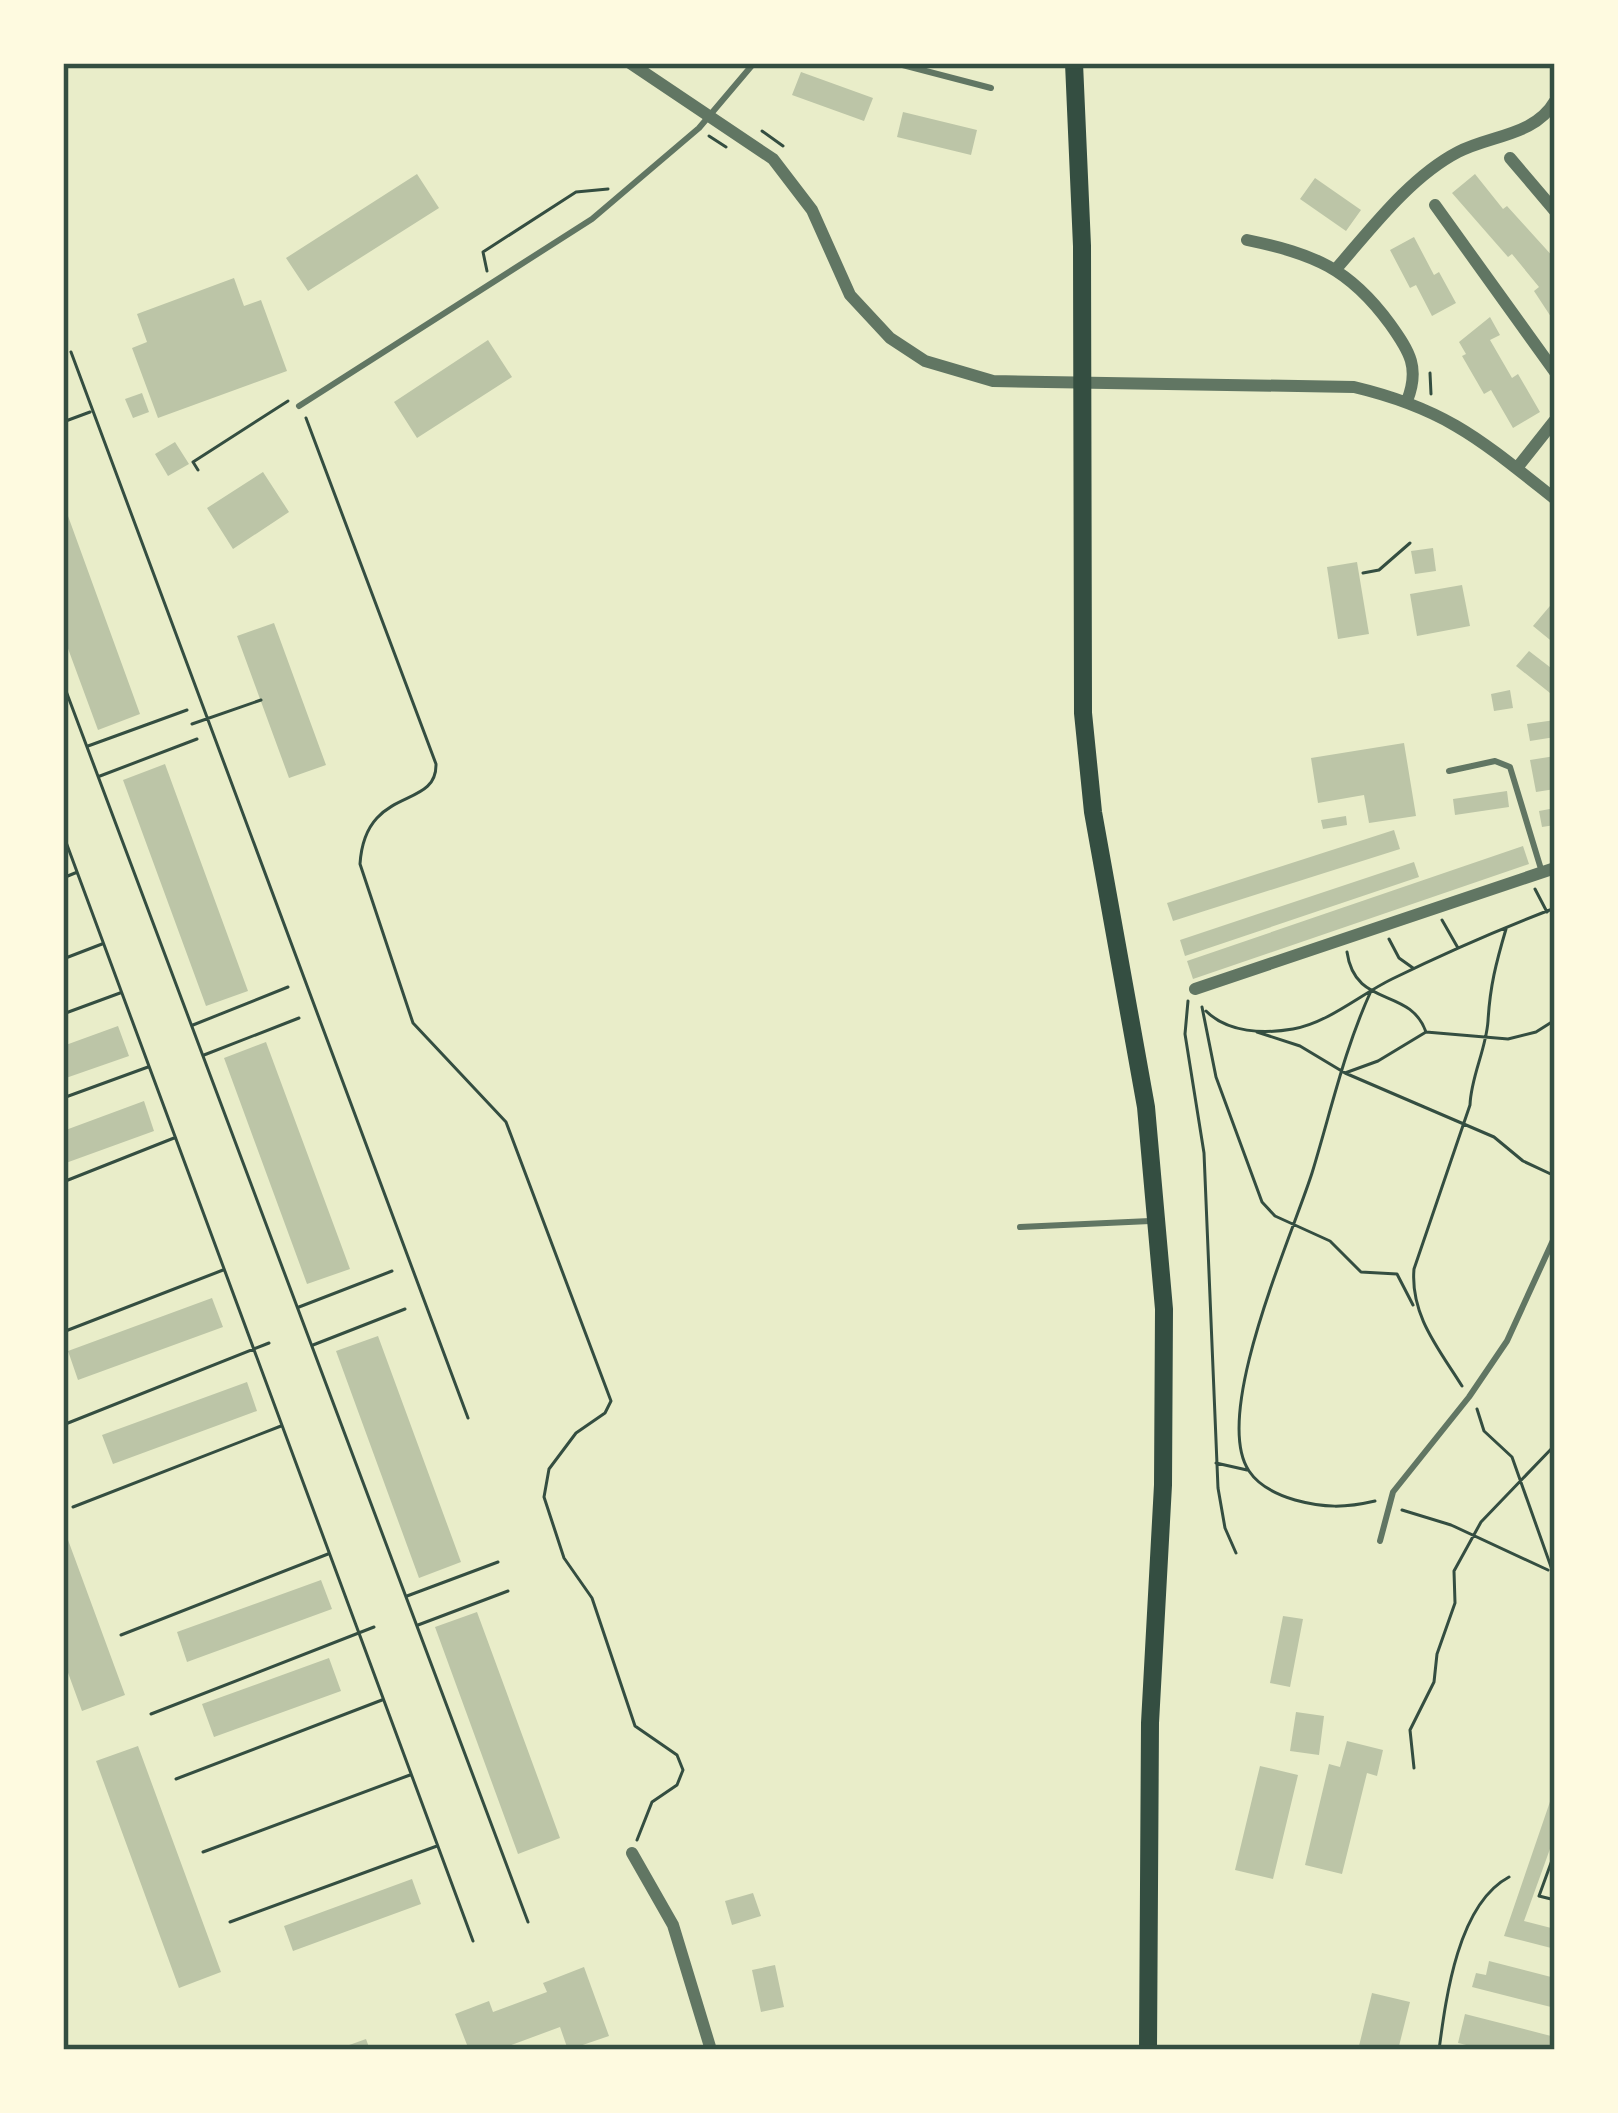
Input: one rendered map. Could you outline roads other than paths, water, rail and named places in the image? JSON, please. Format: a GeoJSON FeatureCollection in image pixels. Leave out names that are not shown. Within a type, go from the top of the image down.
{"type":"FeatureCollection","features":[{"type":"Feature","properties":{"kind":"main road"},"geometry":{"type":"LineString","coordinates":[[1074,63],[1083,328],[1082,646],[1089,773],[1146,1107],[1159,1220],[1165,1381],[1150,1745],[1148,2050]]}},
{"type":"Feature","properties":{"kind":"street"},"geometry":{"type":"LineString","coordinates":[[630,63],[773,159],[812,210],[836,269],[860,307],[890,338],[926,361],[993,381],[1354,387],[1407,401],[1473,434],[1555,499]]}},
{"type":"Feature","properties":{"kind":"street"},"geometry":{"type":"LineString","coordinates":[[1336,268],[1417,182],[1459,151],[1508,137],[1548,112],[1555,101]]}},
{"type":"Feature","properties":{"kind":"street"},"geometry":{"type":"LineString","coordinates":[[1510,158],[1555,211]]}},
{"type":"Feature","properties":{"kind":"street"},"geometry":{"type":"LineString","coordinates":[[1435,205],[1555,372]]}},
{"type":"Feature","properties":{"kind":"street"},"geometry":{"type":"LineString","coordinates":[[1247,240],[1336,268],[1373,301],[1407,347],[1415,370],[1407,401]]}},
{"type":"Feature","properties":{"kind":"street"},"geometry":{"type":"LineString","coordinates":[[1517,468],[1555,420]]}},
{"type":"Feature","properties":{"kind":"street"},"geometry":{"type":"LineString","coordinates":[[1195,989],[1544,872]]}},
{"type":"Feature","properties":{"kind":"street"},"geometry":{"type":"LineString","coordinates":[[632,1852],[673,1925],[711,2050]]}},
{"type":"Feature","properties":{"kind":"lane"},"geometry":{"type":"LineString","coordinates":[[297,402],[592,219],[710,115],[754,63]]}},
{"type":"Feature","properties":{"kind":"lane"},"geometry":{"type":"LineString","coordinates":[[895,63],[991,88]]}},
{"type":"Feature","properties":{"kind":"lane"},"geometry":{"type":"LineString","coordinates":[[1449,771],[1495,761],[1510,767],[1544,872]]}},
{"type":"Feature","properties":{"kind":"lane"},"geometry":{"type":"LineString","coordinates":[[1020,1227],[1159,1220]]}},
{"type":"Feature","properties":{"kind":"lane"},"geometry":{"type":"LineString","coordinates":[[1380,1541],[1393,1492],[1507,1341],[1555,1237]]}}]}
